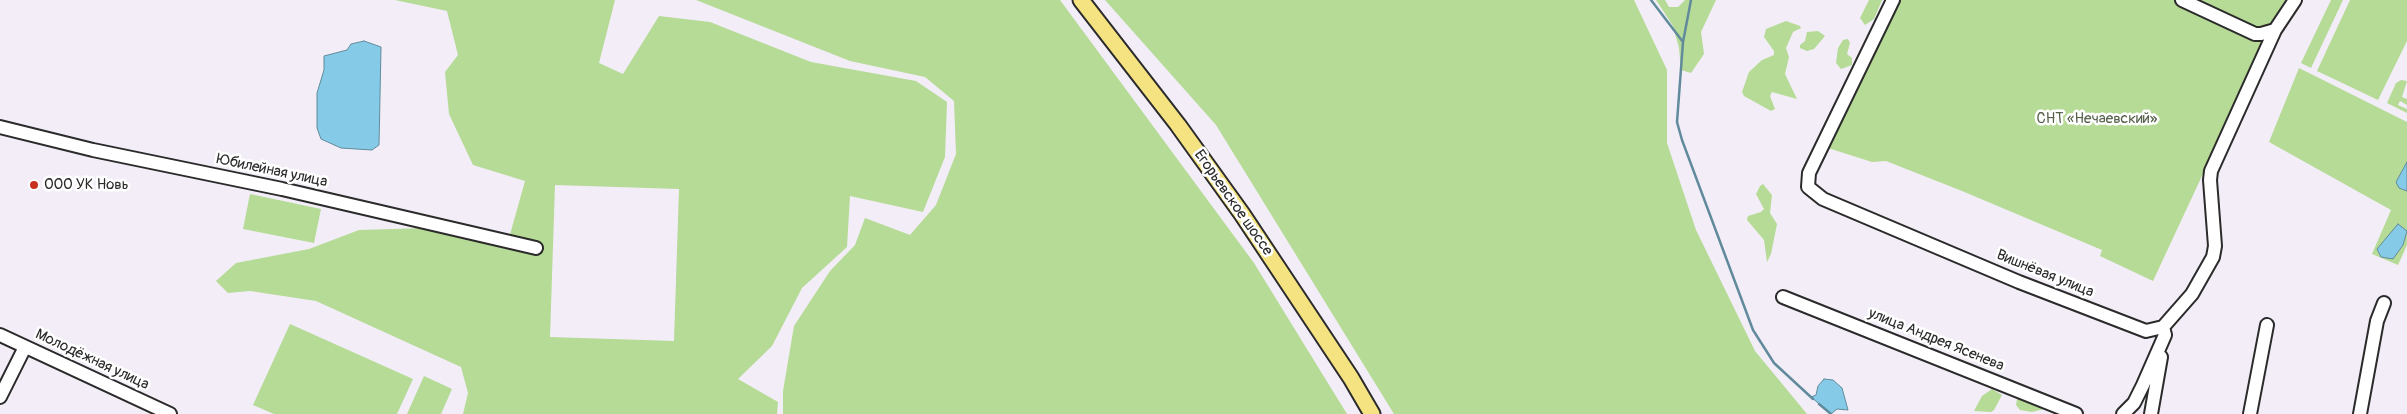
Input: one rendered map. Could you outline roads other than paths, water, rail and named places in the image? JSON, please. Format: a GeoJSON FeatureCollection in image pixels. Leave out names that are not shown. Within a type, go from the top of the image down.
{"type":"FeatureCollection","features":[{"type":"Feature","properties":{"kind":"main road","name":"Егорьевское шоссе"},"geometry":{"type":"LineString","coordinates":[[1081,0],[1178,125],[1242,214],[1346,370],[1372,414]]}},
{"type":"Feature","properties":{"kind":"street","name":"Вишнёвая улица"},"geometry":{"type":"LineString","coordinates":[[1893,0],[1809,173],[1808,187],[1823,199],[2019,282],[2146,331],[2164,331]]}},
{"type":"Feature","properties":{"kind":"street"},"geometry":{"type":"LineString","coordinates":[[2182,0],[2255,34],[2275,30]]}},
{"type":"Feature","properties":{"kind":"street"},"geometry":{"type":"LineString","coordinates":[[2122,414],[2134,403],[2143,386],[2164,331],[2192,294],[2213,257],[2215,246],[2211,171],[2275,30],[2295,0]]}},
{"type":"Feature","properties":{"kind":"street","name":"Юбилейная улица"},"geometry":{"type":"LineString","coordinates":[[0,127],[93,150],[282,189],[536,248]]}},
{"type":"Feature","properties":{"kind":"street","name":"улица Андрея Ясенева"},"geometry":{"type":"LineString","coordinates":[[1783,297],[2076,414]]}},
{"type":"Feature","properties":{"kind":"street"},"geometry":{"type":"LineString","coordinates":[[2360,414],[2377,321],[2384,303]]}},
{"type":"Feature","properties":{"kind":"street"},"geometry":{"type":"LineString","coordinates":[[2250,414],[2267,325]]}},
{"type":"Feature","properties":{"kind":"street"},"geometry":{"type":"LineString","coordinates":[[2151,414],[2164,331]]}},
{"type":"Feature","properties":{"kind":"street","name":"Молодёжная улица"},"geometry":{"type":"LineString","coordinates":[[0,335],[170,414]]}},
{"type":"Feature","properties":{"kind":"street"},"geometry":{"type":"LineString","coordinates":[[0,397],[25,347]]}},
{"type":"Feature","properties":{"kind":"water"},"geometry":{"type":"Polygon","coordinates":[[[364,41],[381,47],[379,145],[372,150],[341,148],[321,139],[317,128],[317,93],[324,70],[324,56],[347,50],[351,44],[364,41]]]}},
{"type":"Feature","properties":{"kind":"water"},"geometry":{"type":"Polygon","coordinates":[[[2407,162],[2407,191],[2399,188],[2396,182],[2407,162]]]}},
{"type":"Feature","properties":{"kind":"water"},"geometry":{"type":"Polygon","coordinates":[[[2398,224],[2407,231],[2403,245],[2393,259],[2381,257],[2377,249],[2398,224]]]}},
{"type":"Feature","properties":{"kind":"water"},"geometry":{"type":"Polygon","coordinates":[[[1824,379],[1833,380],[1842,388],[1848,410],[1837,409],[1831,414],[1811,397],[1816,395],[1818,386],[1824,379]]]}},
{"type":"Feature","properties":{"kind":"waterway"},"geometry":{"type":"LineString","coordinates":[[1651,0],[1683,42]]}},
{"type":"Feature","properties":{"kind":"waterway"},"geometry":{"type":"LineString","coordinates":[[1691,0],[1683,42],[1677,122],[1682,140],[1753,330],[1774,363],[1813,399]]}},
{"type":"Feature","properties":{"kind":"waterway"},"geometry":{"type":"LineString","coordinates":[[1819,404],[1831,414]]}},
{"type":"Feature","properties":{"kind":"place","name":"ООО УК Новь"},"geometry":{"type":"Point","coordinates":[34,185]}},
{"type":"Feature","properties":{"kind":"park label","name":"СНТ «Нечаевский»"},"geometry":{"type":"Point","coordinates":[2097,119]}}]}
